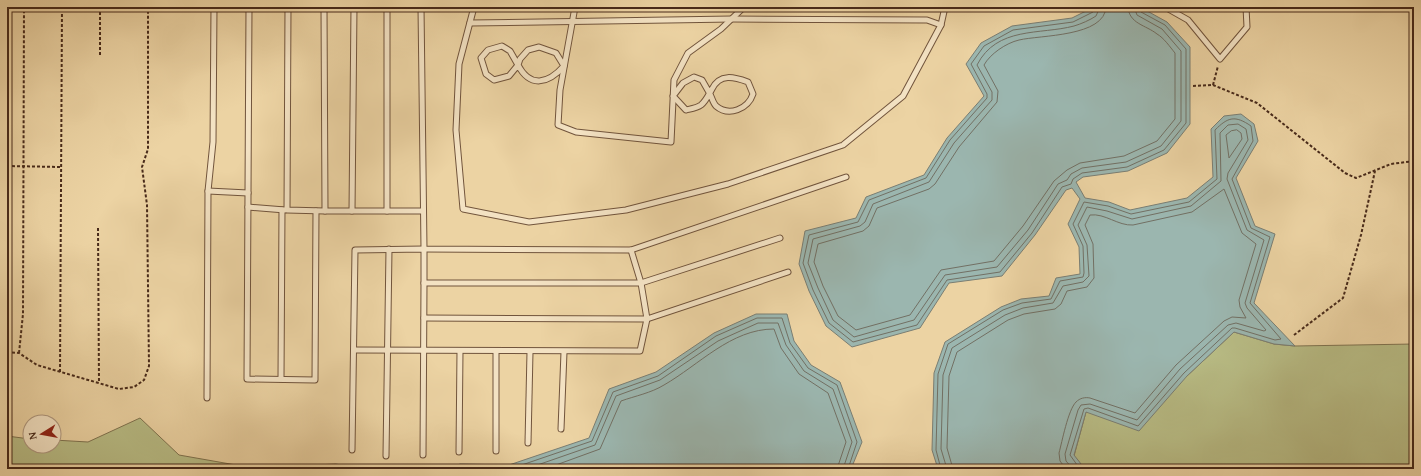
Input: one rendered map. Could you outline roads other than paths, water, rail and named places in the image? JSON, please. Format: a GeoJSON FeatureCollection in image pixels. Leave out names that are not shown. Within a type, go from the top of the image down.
{"type":"FeatureCollection","features":[{"type":"Feature","properties":{"kind":"lane"},"geometry":{"type":"LineString","coordinates":[[208,398],[208,191],[213,142],[214,7]]}},
{"type":"Feature","properties":{"kind":"lane"},"geometry":{"type":"LineString","coordinates":[[249,7],[247,379],[315,380],[316,211]]}},
{"type":"Feature","properties":{"kind":"lane"},"geometry":{"type":"LineString","coordinates":[[282,379],[288,7]]}},
{"type":"Feature","properties":{"kind":"lane"},"geometry":{"type":"LineString","coordinates":[[324,7],[325,211]]}},
{"type":"Feature","properties":{"kind":"lane"},"geometry":{"type":"LineString","coordinates":[[352,211],[354,7]]}},
{"type":"Feature","properties":{"kind":"lane"},"geometry":{"type":"LineString","coordinates":[[387,7],[387,211]]}},
{"type":"Feature","properties":{"kind":"lane"},"geometry":{"type":"LineString","coordinates":[[421,7],[424,249],[423,455]]}},
{"type":"Feature","properties":{"kind":"lane"},"geometry":{"type":"LineString","coordinates":[[474,7],[459,64],[456,123],[463,209],[529,222],[626,210],[728,184],[843,145],[903,96],[941,25],[945,7]]}},
{"type":"Feature","properties":{"kind":"lane"},"geometry":{"type":"LineString","coordinates":[[575,7],[560,90],[558,125],[576,132],[672,142],[674,80],[688,53],[721,30],[744,7]]}},
{"type":"Feature","properties":{"kind":"lane"},"geometry":{"type":"LineString","coordinates":[[1164,7],[1188,20],[1220,59],[1247,27],[1246,7]]}},
{"type":"Feature","properties":{"kind":"lane"},"geometry":{"type":"LineString","coordinates":[[470,23],[732,19],[926,20],[941,25]]}},
{"type":"Feature","properties":{"kind":"lane"},"geometry":{"type":"LineString","coordinates":[[564,66],[556,53],[539,47],[528,50],[520,59],[518,65],[509,76],[494,80],[486,74],[481,58],[488,50],[502,46],[510,51],[518,65],[523,76],[532,81],[545,81],[558,74],[564,66]]}},
{"type":"Feature","properties":{"kind":"lane"},"geometry":{"type":"LineString","coordinates":[[673,96],[683,83],[694,77],[702,80],[710,94],[716,105],[724,110],[737,110],[750,103],[753,94],[748,82],[732,76],[720,79],[712,88],[710,94],[701,106],[686,110],[673,96]]}},
{"type":"Feature","properties":{"kind":"lane"},"geometry":{"type":"LineString","coordinates":[[352,450],[355,250],[631,250],[846,177]]}},
{"type":"Feature","properties":{"kind":"lane"},"geometry":{"type":"LineString","coordinates":[[208,191],[248,193]]}},
{"type":"Feature","properties":{"kind":"lane"},"geometry":{"type":"LineString","coordinates":[[248,207],[316,211],[423,211]]}},
{"type":"Feature","properties":{"kind":"lane"},"geometry":{"type":"LineString","coordinates":[[424,283],[641,283],[780,238]]}},
{"type":"Feature","properties":{"kind":"lane"},"geometry":{"type":"LineString","coordinates":[[386,456],[389,249]]}},
{"type":"Feature","properties":{"kind":"lane"},"geometry":{"type":"LineString","coordinates":[[354,350],[530,352],[640,351],[647,318],[641,283],[631,250]]}},
{"type":"Feature","properties":{"kind":"lane"},"geometry":{"type":"LineString","coordinates":[[424,318],[647,318],[788,272]]}},
{"type":"Feature","properties":{"kind":"lane"},"geometry":{"type":"LineString","coordinates":[[459,452],[460,351]]}},
{"type":"Feature","properties":{"kind":"lane"},"geometry":{"type":"LineString","coordinates":[[496,351],[496,451]]}},
{"type":"Feature","properties":{"kind":"lane"},"geometry":{"type":"LineString","coordinates":[[528,443],[530,352]]}},
{"type":"Feature","properties":{"kind":"lane"},"geometry":{"type":"LineString","coordinates":[[562,429],[564,352]]}},
{"type":"Feature","properties":{"kind":"water"},"geometry":{"type":"Polygon","coordinates":[[[1094,7],[1140,7],[1167,22],[1190,47],[1190,124],[1167,153],[1128,171],[1083,177],[1076,182],[1085,198],[1109,202],[1130,210],[1187,198],[1213,177],[1211,129],[1224,116],[1241,114],[1254,124],[1258,141],[1236,178],[1255,226],[1275,234],[1254,303],[1295,346],[1274,344],[1234,332],[1187,376],[1139,431],[1086,412],[1074,455],[1085,469],[938,469],[932,450],[934,373],[945,342],[1001,307],[1021,299],[1049,296],[1056,278],[1080,274],[1079,247],[1068,224],[1080,199],[1072,188],[1066,190],[1035,235],[1002,276],[949,283],[920,328],[852,347],[826,326],[809,291],[799,264],[805,231],[856,218],[866,197],[924,175],[947,138],[984,96],[966,64],[981,43],[1012,26],[1072,18],[1094,7]]]}},
{"type":"Feature","properties":{"kind":"water"},"geometry":{"type":"Polygon","coordinates":[[[756,314],[787,314],[794,341],[811,365],[840,382],[862,442],[851,469],[449,469],[460,464],[509,465],[589,438],[609,389],[656,372],[714,333],[756,314]]]}},
{"type":"Feature","properties":{"kind":"water"},"geometry":{"type":"Polygon","coordinates":[[[336,464],[363,469],[334,469],[336,464]]]}}]}
